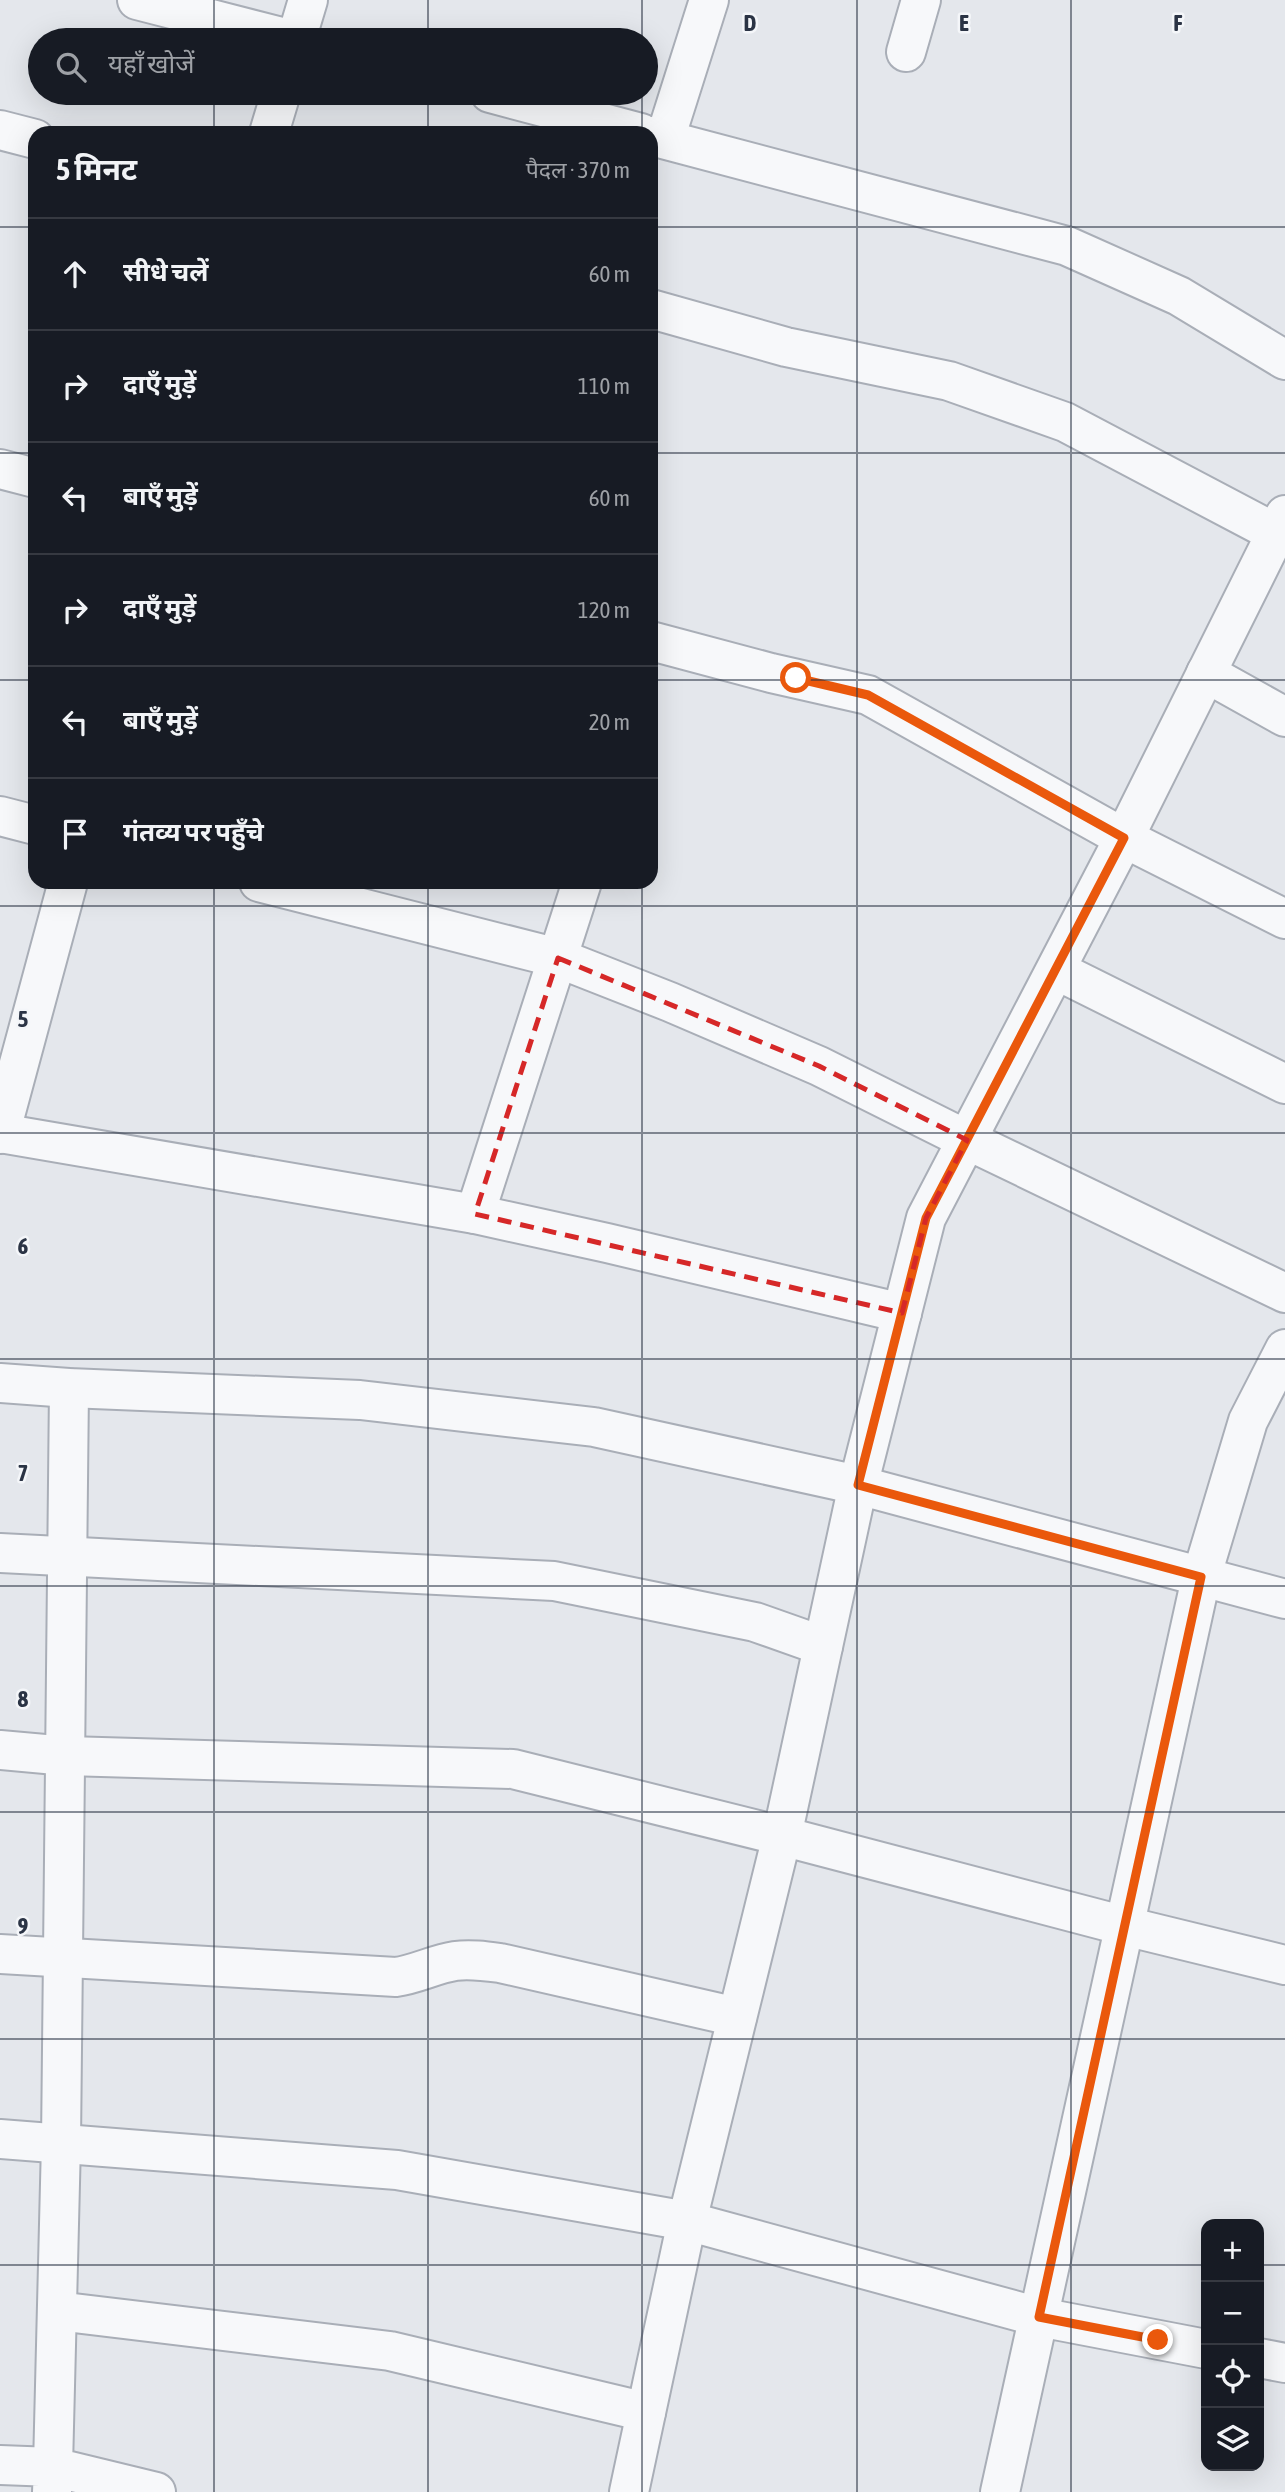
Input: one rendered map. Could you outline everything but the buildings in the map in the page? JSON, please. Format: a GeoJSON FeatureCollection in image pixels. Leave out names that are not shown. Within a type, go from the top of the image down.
{"type":"FeatureCollection","features":[{"type":"Feature","properties":{"kind":"street"},"geometry":{"type":"LineString","coordinates":[[137,0],[247,28]]}},
{"type":"Feature","properties":{"kind":"street"},"geometry":{"type":"LineString","coordinates":[[298,28],[308,0]]}},
{"type":"Feature","properties":{"kind":"street"},"geometry":{"type":"LineString","coordinates":[[656,126],[709,0]]}},
{"type":"Feature","properties":{"kind":"street"},"geometry":{"type":"LineString","coordinates":[[906,52],[921,0]]}},
{"type":"Feature","properties":{"kind":"street"},"geometry":{"type":"LineString","coordinates":[[271,126],[277,105]]}},
{"type":"Feature","properties":{"kind":"street"},"geometry":{"type":"LineString","coordinates":[[535,105],[614,126]]}},
{"type":"Feature","properties":{"kind":"street"},"geometry":{"type":"LineString","coordinates":[[0,130],[28,137]]}},
{"type":"Feature","properties":{"kind":"street"},"geometry":{"type":"LineString","coordinates":[[658,138],[1067,246],[1179,296],[1285,360]]}},
{"type":"Feature","properties":{"kind":"street"},"geometry":{"type":"LineString","coordinates":[[629,2492],[687,2221],[782,1836],[858,1485],[926,1218],[1282,529],[1065,422],[949,381],[786,346],[658,311]]}},
{"type":"Feature","properties":{"kind":"street"},"geometry":{"type":"LineString","coordinates":[[0,468],[28,476]]}},
{"type":"Feature","properties":{"kind":"street"},"geometry":{"type":"LineString","coordinates":[[658,650],[868,695],[1124,838],[1285,919]]}},
{"type":"Feature","properties":{"kind":"street"},"geometry":{"type":"LineString","coordinates":[[1206,673],[1285,716]]}},
{"type":"Feature","properties":{"kind":"street"},"geometry":{"type":"LineString","coordinates":[[0,816],[28,823]]}},
{"type":"Feature","properties":{"kind":"street"},"geometry":{"type":"LineString","coordinates":[[66,889],[0,1133],[475,1214],[902,1313]]}},
{"type":"Feature","properties":{"kind":"street"},"geometry":{"type":"LineString","coordinates":[[287,889],[558,958],[670,1002],[818,1066],[1285,1293]]}},
{"type":"Feature","properties":{"kind":"street"},"geometry":{"type":"LineString","coordinates":[[475,1214],[580,889]]}},
{"type":"Feature","properties":{"kind":"street"},"geometry":{"type":"LineString","coordinates":[[1055,970],[1285,1084]]}},
{"type":"Feature","properties":{"kind":"street"},"geometry":{"type":"LineString","coordinates":[[1000,2492],[1201,1577],[1248,1421],[1285,1349]]}},
{"type":"Feature","properties":{"kind":"street"},"geometry":{"type":"LineString","coordinates":[[0,1383],[360,1400],[594,1427],[858,1485],[1285,1599]]}},
{"type":"Feature","properties":{"kind":"street"},"geometry":{"type":"LineString","coordinates":[[52,2480],[64,1957],[69,1388]]}},
{"type":"Feature","properties":{"kind":"street"},"geometry":{"type":"LineString","coordinates":[[0,1553],[554,1581],[755,1622],[823,1646]]}},
{"type":"Feature","properties":{"kind":"street"},"geometry":{"type":"LineString","coordinates":[[0,1750],[66,1756],[513,1769],[1285,1965]]}},
{"type":"Feature","properties":{"kind":"street"},"geometry":{"type":"LineString","coordinates":[[0,1954],[396,1977],[455,1961],[489,1962],[630,1991],[737,2017]]}},
{"type":"Feature","properties":{"kind":"street"},"geometry":{"type":"LineString","coordinates":[[0,2139],[397,2171],[687,2221],[1039,2317],[1201,2347]]}},
{"type":"Feature","properties":{"kind":"street"},"geometry":{"type":"LineString","coordinates":[[57,2311],[390,2351],[646,2412]]}},
{"type":"Feature","properties":{"kind":"street"},"geometry":{"type":"LineString","coordinates":[[1264,2359],[1285,2363]]}},
{"type":"Feature","properties":{"kind":"street"},"geometry":{"type":"LineString","coordinates":[[0,2465],[52,2480],[156,2492]]}},
{"type":"Feature","properties":{"kind":"highlighted area"},"geometry":{"type":"Polygon","coordinates":[[[558,958],[819,1066],[967,1140],[926,1218],[902,1313],[475,1214],[558,958]]]}},
{"type":"Feature","properties":{"kind":"route"},"geometry":{"type":"LineString","coordinates":[[796,678],[868,695],[1124,838],[926,1218],[858,1485],[1201,1577],[1039,2317],[1158,2340]]}}]}
